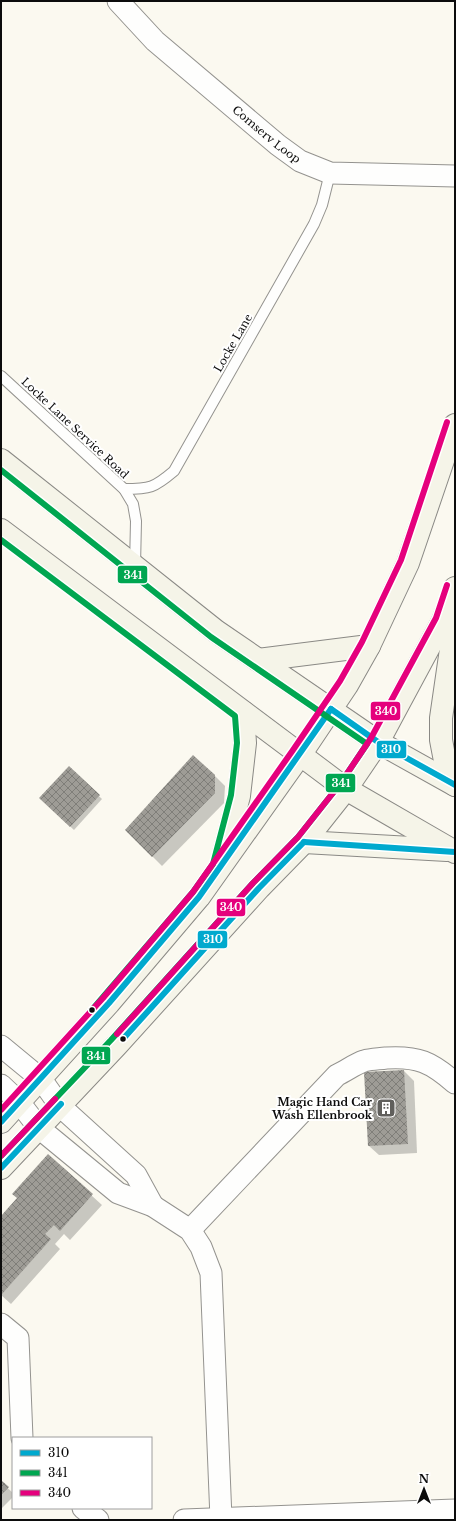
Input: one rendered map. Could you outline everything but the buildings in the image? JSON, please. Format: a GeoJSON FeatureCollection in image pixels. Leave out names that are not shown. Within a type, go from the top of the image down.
{"type":"FeatureCollection","features":[{"type":"Feature","properties":{"kind":"main road"},"geometry":{"type":"LineString","coordinates":[[1,1122],[109,1003],[194,903],[331,710],[369,646],[408,563],[455,425]]}},
{"type":"Feature","properties":{"kind":"main road"},"geometry":{"type":"LineString","coordinates":[[1,460],[216,631],[378,742],[455,785]]}},
{"type":"Feature","properties":{"kind":"main road"},"geometry":{"type":"LineString","coordinates":[[1,530],[346,789],[454,851]]}},
{"type":"Feature","properties":{"kind":"main road"},"geometry":{"type":"LineString","coordinates":[[1,1168],[117,1045],[259,888],[304,842],[346,789],[378,742],[442,621],[455,589]]}},
{"type":"Feature","properties":{"kind":"main road"},"geometry":{"type":"LineString","coordinates":[[455,589],[451,649],[442,718],[441,740],[445,761],[455,785]]}},
{"type":"Feature","properties":{"kind":"main road"},"geometry":{"type":"LineString","coordinates":[[258,660],[369,646]]}},
{"type":"Feature","properties":{"kind":"main road"},"geometry":{"type":"LineString","coordinates":[[220,867],[239,796],[245,743],[243,712]]}},
{"type":"Feature","properties":{"kind":"main road"},"geometry":{"type":"LineString","coordinates":[[304,842],[454,851]]}},
{"type":"Feature","properties":{"kind":"street","name":"Comserv Loop"},"geometry":{"type":"LineString","coordinates":[[118,1],[155,41],[278,145],[300,161],[330,173],[455,176]]}},
{"type":"Feature","properties":{"kind":"street"},"geometry":{"type":"LineString","coordinates":[[1,1046],[41,1079],[60,1106],[136,1175],[153,1206]]}},
{"type":"Feature","properties":{"kind":"street"},"geometry":{"type":"LineString","coordinates":[[190,1230],[337,1075],[351,1067],[365,1061],[395,1058],[425,1061],[440,1070],[455,1083]]}},
{"type":"Feature","properties":{"kind":"street"},"geometry":{"type":"LineString","coordinates":[[1,1085],[19,1102],[39,1128],[118,1193],[153,1206],[190,1230],[201,1247],[211,1273],[222,1519]]}},
{"type":"Feature","properties":{"kind":"street"},"geometry":{"type":"LineString","coordinates":[[1,1324],[18,1338],[22,1437]]}},
{"type":"Feature","properties":{"kind":"street"},"geometry":{"type":"LineString","coordinates":[[84,1509],[98,1520]]}},
{"type":"Feature","properties":{"kind":"street"},"geometry":{"type":"LineString","coordinates":[[184,1520],[455,1510]]}},
{"type":"Feature","properties":{"kind":"lane","name":"Locke Lane"},"geometry":{"type":"LineString","coordinates":[[124,489],[146,489],[161,482],[174,471],[314,224],[322,205],[330,173]]}},
{"type":"Feature","properties":{"kind":"lane","name":"Locke Lane Service Road"},"geometry":{"type":"LineString","coordinates":[[1,376],[124,489],[133,504],[136,521],[135,566]]}},
{"type":"Feature","properties":{"kind":"transit line","name":"340"},"geometry":{"type":"LineString","coordinates":[[1,1110],[103,998],[193,892],[340,681],[362,642],[401,560],[447,422]]}},
{"type":"Feature","properties":{"kind":"transit line","name":"341"},"geometry":{"type":"LineString","coordinates":[[1,470],[211,637],[367,744],[340,784],[298,837],[253,883],[111,1040],[1,1156]]}},
{"type":"Feature","properties":{"kind":"transit line","name":"341"},"geometry":{"type":"LineString","coordinates":[[1,540],[235,716],[237,743],[231,795],[213,864],[193,892],[91,1011]]}},
{"type":"Feature","properties":{"kind":"transit line","name":"340"},"geometry":{"type":"LineString","coordinates":[[117,1034],[253,883],[298,837],[340,784],[371,738],[436,618],[447,585]]}},
{"type":"Feature","properties":{"kind":"transit line","name":"310"},"geometry":{"type":"LineString","coordinates":[[331,709],[378,742],[455,785]]}},
{"type":"Feature","properties":{"kind":"transit line","name":"310"},"geometry":{"type":"LineString","coordinates":[[1,1122],[109,1003],[199,897],[331,709]]}},
{"type":"Feature","properties":{"kind":"transit line","name":"310"},"geometry":{"type":"LineString","coordinates":[[304,842],[455,852]]}},
{"type":"Feature","properties":{"kind":"transit line","name":"310"},"geometry":{"type":"LineString","coordinates":[[123,1039],[259,888],[304,842]]}},
{"type":"Feature","properties":{"kind":"transit line","name":"340"},"geometry":{"type":"LineString","coordinates":[[1,1156],[55,1099]]}},
{"type":"Feature","properties":{"kind":"transit line","name":"310"},"geometry":{"type":"LineString","coordinates":[[1,1168],[61,1104]]}},
{"type":"Feature","properties":{"kind":"place","name":"Magic Hand Car Wash Ellenbrook"},"geometry":{"type":"Point","coordinates":[386,1108]}}]}
